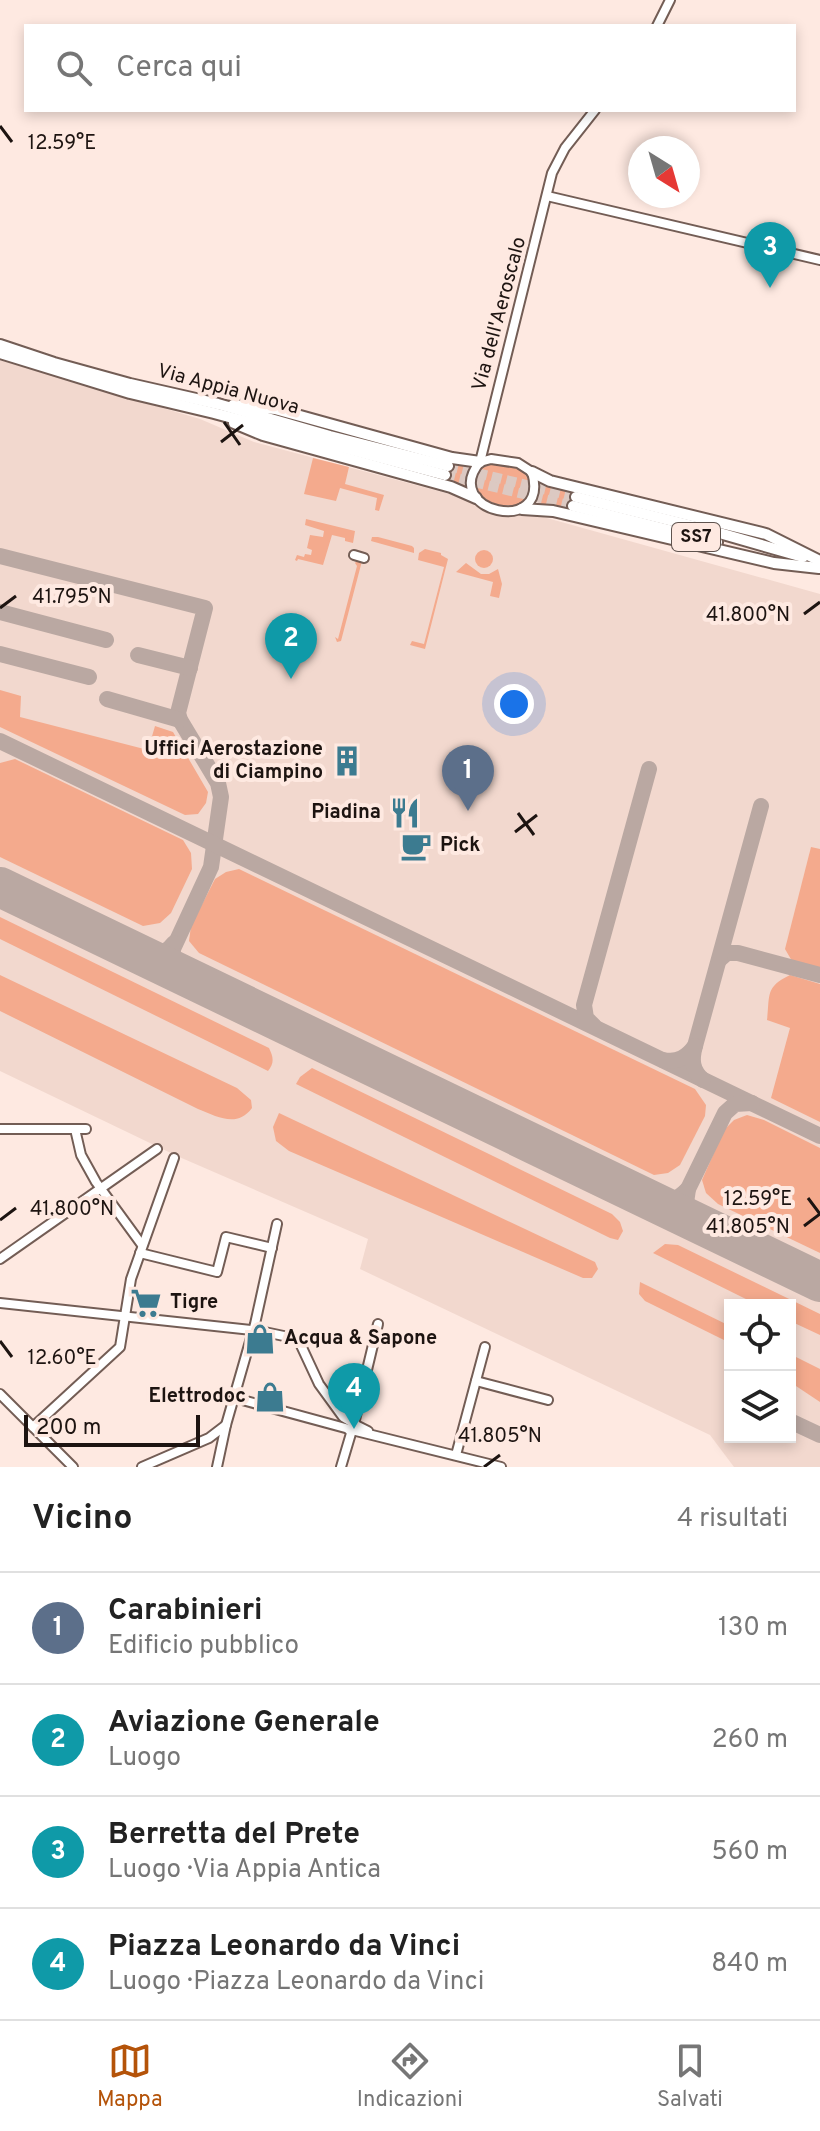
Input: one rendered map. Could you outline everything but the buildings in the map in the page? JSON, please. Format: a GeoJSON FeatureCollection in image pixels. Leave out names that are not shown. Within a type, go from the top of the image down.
{"type":"FeatureCollection","features":[{"type":"Feature","properties":{"kind":"main road","name":"Via Appia Nuova"},"geometry":{"type":"LineString","coordinates":[[0,345],[54,363],[446,471]]}},
{"type":"Feature","properties":{"kind":"main road","name":"Via Appia Nuova"},"geometry":{"type":"LineString","coordinates":[[0,353],[130,393],[216,408]]}},
{"type":"Feature","properties":{"kind":"main road"},"geometry":{"type":"LineString","coordinates":[[216,408],[270,408],[452,458],[480,462]]}},
{"type":"Feature","properties":{"kind":"main road"},"geometry":{"type":"LineString","coordinates":[[216,408],[255,432],[451,487],[476,498]]}},
{"type":"Feature","properties":{"kind":"main road"},"geometry":{"type":"LineString","coordinates":[[532,472],[550,481],[766,534],[820,565]]}},
{"type":"Feature","properties":{"kind":"main road","name":"SS7"},"geometry":{"type":"LineString","coordinates":[[574,501],[820,565]]}},
{"type":"Feature","properties":{"kind":"main road"},"geometry":{"type":"LineString","coordinates":[[522,509],[553,511],[774,563],[820,565]]}},
{"type":"Feature","properties":{"kind":"street"},"geometry":{"type":"LineString","coordinates":[[658,24],[670,0]]}},
{"type":"Feature","properties":{"kind":"street","name":"Via dell'Aeroscalo"},"geometry":{"type":"LineString","coordinates":[[480,462],[552,173],[594,112]]}},
{"type":"Feature","properties":{"kind":"street"},"geometry":{"type":"LineString","coordinates":[[547,196],[820,260]]}},
{"type":"Feature","properties":{"kind":"street"},"geometry":{"type":"LineString","coordinates":[[484,439],[488,451],[499,459]]}},
{"type":"Feature","properties":{"kind":"street"},"geometry":{"type":"LineString","coordinates":[[499,459],[522,464],[532,472],[534,494],[522,509],[506,511],[487,506],[471,490],[470,480],[480,462],[499,459]]}},
{"type":"Feature","properties":{"kind":"street"},"geometry":{"type":"LineString","coordinates":[[354,555],[364,558]]}},
{"type":"Feature","properties":{"kind":"street"},"geometry":{"type":"LineString","coordinates":[[0,1129],[86,1129]]}},
{"type":"Feature","properties":{"kind":"street"},"geometry":{"type":"LineString","coordinates":[[75,1129],[81,1155],[141,1249],[217,1272],[226,1237],[272,1248]]}},
{"type":"Feature","properties":{"kind":"street"},"geometry":{"type":"LineString","coordinates":[[0,1259],[157,1149]]}},
{"type":"Feature","properties":{"kind":"street"},"geometry":{"type":"LineString","coordinates":[[33,1427],[120,1347],[131,1279],[174,1158]]}},
{"type":"Feature","properties":{"kind":"street"},"geometry":{"type":"LineString","coordinates":[[217,1467],[277,1224]]}},
{"type":"Feature","properties":{"kind":"street"},"geometry":{"type":"LineString","coordinates":[[0,1303],[253,1330],[298,1339],[340,1422]]}},
{"type":"Feature","properties":{"kind":"street"},"geometry":{"type":"LineString","coordinates":[[341,1467],[378,1324]]}},
{"type":"Feature","properties":{"kind":"street"},"geometry":{"type":"LineString","coordinates":[[456,1455],[485,1347]]}},
{"type":"Feature","properties":{"kind":"street"},"geometry":{"type":"LineString","coordinates":[[476,1381],[548,1400]]}},
{"type":"Feature","properties":{"kind":"street"},"geometry":{"type":"LineString","coordinates":[[0,1394],[73,1467]]}},
{"type":"Feature","properties":{"kind":"street"},"geometry":{"type":"LineString","coordinates":[[235,1398],[327,1423],[340,1422],[376,1435],[501,1467]]}},
{"type":"Feature","properties":{"kind":"street"},"geometry":{"type":"LineString","coordinates":[[142,1467],[209,1438],[226,1425]]}},
{"type":"Feature","properties":{"kind":"street"},"geometry":{"type":"LineString","coordinates":[[209,1438],[215,1439],[222,1447]]}},
{"type":"Feature","properties":{"kind":"shaded area"},"geometry":{"type":"Polygon","coordinates":[[[0,360],[200,419],[254,442],[457,496],[493,513],[529,513],[820,594],[820,1467],[734,1467],[710,1435],[360,1269],[368,1239],[177,1156],[0,1071],[0,360]]]}},
{"type":"Feature","properties":{"kind":"shaded area"},"geometry":{"type":"Polygon","coordinates":[[[313,458],[349,467],[345,484],[384,495],[379,511],[375,510],[377,498],[340,488],[336,501],[304,494],[313,458]]]}},
{"type":"Feature","properties":{"kind":"shaded area"},"geometry":{"type":"Polygon","coordinates":[[[450,463],[470,466],[465,488],[446,481],[450,463]]]}},
{"type":"Feature","properties":{"kind":"shaded area"},"geometry":{"type":"Polygon","coordinates":[[[498,464],[525,474],[531,491],[525,502],[509,506],[495,504],[478,490],[478,473],[485,467],[498,464]]]}},
{"type":"Feature","properties":{"kind":"shaded area"},"geometry":{"type":"Polygon","coordinates":[[[543,483],[576,492],[572,511],[538,505],[543,483]]]}},
{"type":"Feature","properties":{"kind":"shaded area"},"geometry":{"type":"Polygon","coordinates":[[[306,519],[355,531],[353,543],[332,535],[323,565],[295,560],[297,555],[311,555],[312,550],[307,548],[310,535],[323,537],[324,531],[305,525],[306,519]]]}},
{"type":"Feature","properties":{"kind":"shaded area"},"geometry":{"type":"Polygon","coordinates":[[[372,537],[412,546],[414,553],[371,541],[372,537]]]}},
{"type":"Feature","properties":{"kind":"shaded area"},"geometry":{"type":"Polygon","coordinates":[[[425,549],[441,553],[448,559],[425,649],[410,645],[412,641],[424,644],[444,567],[418,560],[419,553],[425,549]]]}},
{"type":"Feature","properties":{"kind":"shaded area"},"geometry":{"type":"Polygon","coordinates":[[[484,550],[493,559],[484,568],[475,559],[484,550]]]}},
{"type":"Feature","properties":{"kind":"shaded area"},"geometry":{"type":"Polygon","coordinates":[[[358,559],[362,561],[341,641],[337,642],[335,637],[338,639],[358,559]]]}},
{"type":"Feature","properties":{"kind":"shaded area"},"geometry":{"type":"Polygon","coordinates":[[[466,563],[481,574],[498,569],[502,584],[499,598],[490,596],[493,582],[456,572],[466,563]]]}},
{"type":"Feature","properties":{"kind":"shaded area"},"geometry":{"type":"Polygon","coordinates":[[[0,690],[21,696],[20,717],[148,750],[155,726],[173,732],[208,792],[206,803],[198,814],[185,815],[0,727],[0,690]]]}},
{"type":"Feature","properties":{"kind":"shaded area"},"geometry":{"type":"Polygon","coordinates":[[[15,759],[183,840],[191,853],[192,869],[171,913],[160,923],[143,926],[0,857],[0,763],[15,759]]]}},
{"type":"Feature","properties":{"kind":"shaded area"},"geometry":{"type":"Polygon","coordinates":[[[811,847],[820,849],[820,968],[792,961],[785,949],[811,847]]]}},
{"type":"Feature","properties":{"kind":"shaded area"},"geometry":{"type":"Polygon","coordinates":[[[239,869],[695,1089],[706,1105],[705,1116],[680,1165],[668,1173],[654,1175],[199,953],[189,941],[191,926],[215,879],[239,869]]]}},
{"type":"Feature","properties":{"kind":"shaded area"},"geometry":{"type":"Polygon","coordinates":[[[0,917],[269,1048],[273,1060],[270,1068],[268,1071],[0,939],[0,917]]]}},
{"type":"Feature","properties":{"kind":"shaded area"},"geometry":{"type":"Polygon","coordinates":[[[0,975],[237,1088],[251,1100],[252,1108],[240,1118],[227,1119],[213,1115],[0,1011],[0,975]]]}},
{"type":"Feature","properties":{"kind":"shaded area"},"geometry":{"type":"Polygon","coordinates":[[[790,975],[820,984],[820,1122],[771,1098],[790,1028],[767,1020],[769,998],[776,984],[790,975]]]}},
{"type":"Feature","properties":{"kind":"shaded area"},"geometry":{"type":"Polygon","coordinates":[[[312,1068],[612,1214],[623,1231],[618,1240],[610,1238],[296,1084],[312,1068]]]}},
{"type":"Feature","properties":{"kind":"shaded area"},"geometry":{"type":"Polygon","coordinates":[[[279,1113],[595,1262],[598,1269],[592,1278],[583,1278],[289,1151],[276,1141],[273,1127],[279,1113]]]}},
{"type":"Feature","properties":{"kind":"shaded area"},"geometry":{"type":"Polygon","coordinates":[[[747,1115],[764,1120],[820,1148],[820,1253],[718,1204],[706,1193],[702,1180],[724,1130],[734,1120],[747,1115]]]}},
{"type":"Feature","properties":{"kind":"shaded area"},"geometry":{"type":"Polygon","coordinates":[[[665,1244],[678,1245],[789,1299],[746,1299],[653,1253],[665,1244]]]}},
{"type":"Feature","properties":{"kind":"shaded area"},"geometry":{"type":"Polygon","coordinates":[[[640,1282],[724,1323],[724,1340],[645,1301],[639,1294],[640,1282]]]}},
{"type":"Feature","properties":{"kind":"shaded area"},"geometry":{"type":"Polygon","coordinates":[[[796,1302],[820,1314],[820,1335],[796,1324],[796,1302]]]}},
{"type":"Feature","properties":{"kind":"shaded area"},"geometry":{"type":"Polygon","coordinates":[[[796,1357],[820,1369],[820,1402],[796,1386],[796,1357]]]}},
{"type":"Feature","properties":{"kind":"taxiway"},"geometry":{"type":"LineString","coordinates":[[0,556],[205,608],[178,713],[218,783],[221,797],[211,867],[173,949],[177,966],[190,979]]}},
{"type":"Feature","properties":{"kind":"taxiway"},"geometry":{"type":"LineString","coordinates":[[0,612],[106,640]]}},
{"type":"Feature","properties":{"kind":"taxiway"},"geometry":{"type":"LineString","coordinates":[[0,654],[89,677]]}},
{"type":"Feature","properties":{"kind":"taxiway"},"geometry":{"type":"LineString","coordinates":[[138,655],[190,668]]}},
{"type":"Feature","properties":{"kind":"taxiway"},"geometry":{"type":"LineString","coordinates":[[107,699],[180,720]]}},
{"type":"Feature","properties":{"kind":"taxiway"},"geometry":{"type":"LineString","coordinates":[[0,741],[820,1136]]}},
{"type":"Feature","properties":{"kind":"taxiway"},"geometry":{"type":"LineString","coordinates":[[594,1026],[586,1018],[584,1005],[649,769]]}},
{"type":"Feature","properties":{"kind":"taxiway"},"geometry":{"type":"LineString","coordinates":[[695,1046],[761,806]]}},
{"type":"Feature","properties":{"kind":"taxiway"},"geometry":{"type":"LineString","coordinates":[[134,951],[156,955],[174,943]]}},
{"type":"Feature","properties":{"kind":"taxiway"},"geometry":{"type":"LineString","coordinates":[[719,960],[727,953],[738,953],[820,975]]}},
{"type":"Feature","properties":{"kind":"taxiway"},"geometry":{"type":"LineString","coordinates":[[663,1060],[682,1058],[695,1046],[693,1064],[703,1080]]}},
{"type":"Feature","properties":{"kind":"taxiway"},"geometry":{"type":"LineString","coordinates":[[695,1222],[686,1203],[688,1189],[725,1113],[735,1104],[752,1103]]}},
{"type":"Feature","properties":{"kind":"taxiway"},"geometry":{"type":"LineString","coordinates":[[654,1202],[672,1200],[688,1189]]}},
{"type":"Feature","properties":{"kind":"taxiway"},"geometry":{"type":"LineString","coordinates":[[796,1424],[820,1435]]}},
{"type":"Feature","properties":{"kind":"runway"},"geometry":{"type":"LineString","coordinates":[[0,887],[820,1282]]}},
{"type":"Feature","properties":{"kind":"tunnel"},"geometry":{"type":"LineString","coordinates":[[448,466],[576,497]]}},
{"type":"Feature","properties":{"kind":"tunnel"},"geometry":{"type":"LineString","coordinates":[[445,475],[573,506]]}},
{"type":"Feature","properties":{"kind":"place","name":"Berretta del Prete"},"geometry":{"type":"Point","coordinates":[770,288]}},
{"type":"Feature","properties":{"kind":"place","name":"Aviazione Generale"},"geometry":{"type":"Point","coordinates":[291,679]}},
{"type":"Feature","properties":{"kind":"place","name":"Uffici Aerostazione di Ciampino"},"geometry":{"type":"Point","coordinates":[347,761]}},
{"type":"Feature","properties":{"kind":"place","name":"Carabinieri"},"geometry":{"type":"Point","coordinates":[468,811]}},
{"type":"Feature","properties":{"kind":"place","name":"Piadina"},"geometry":{"type":"Point","coordinates":[405,813]}},
{"type":"Feature","properties":{"kind":"place","name":"Pick"},"geometry":{"type":"Point","coordinates":[416,846]}},
{"type":"Feature","properties":{"kind":"place","name":"Tigre"},"geometry":{"type":"Point","coordinates":[146,1303]}},
{"type":"Feature","properties":{"kind":"place","name":"Acqua & Sapone"},"geometry":{"type":"Point","coordinates":[260,1339]}},
{"type":"Feature","properties":{"kind":"place","name":"Elettrodoc"},"geometry":{"type":"Point","coordinates":[270,1397]}},
{"type":"Feature","properties":{"kind":"place","name":"Piazza Leonardo da Vinci"},"geometry":{"type":"Point","coordinates":[354,1429]}}]}
